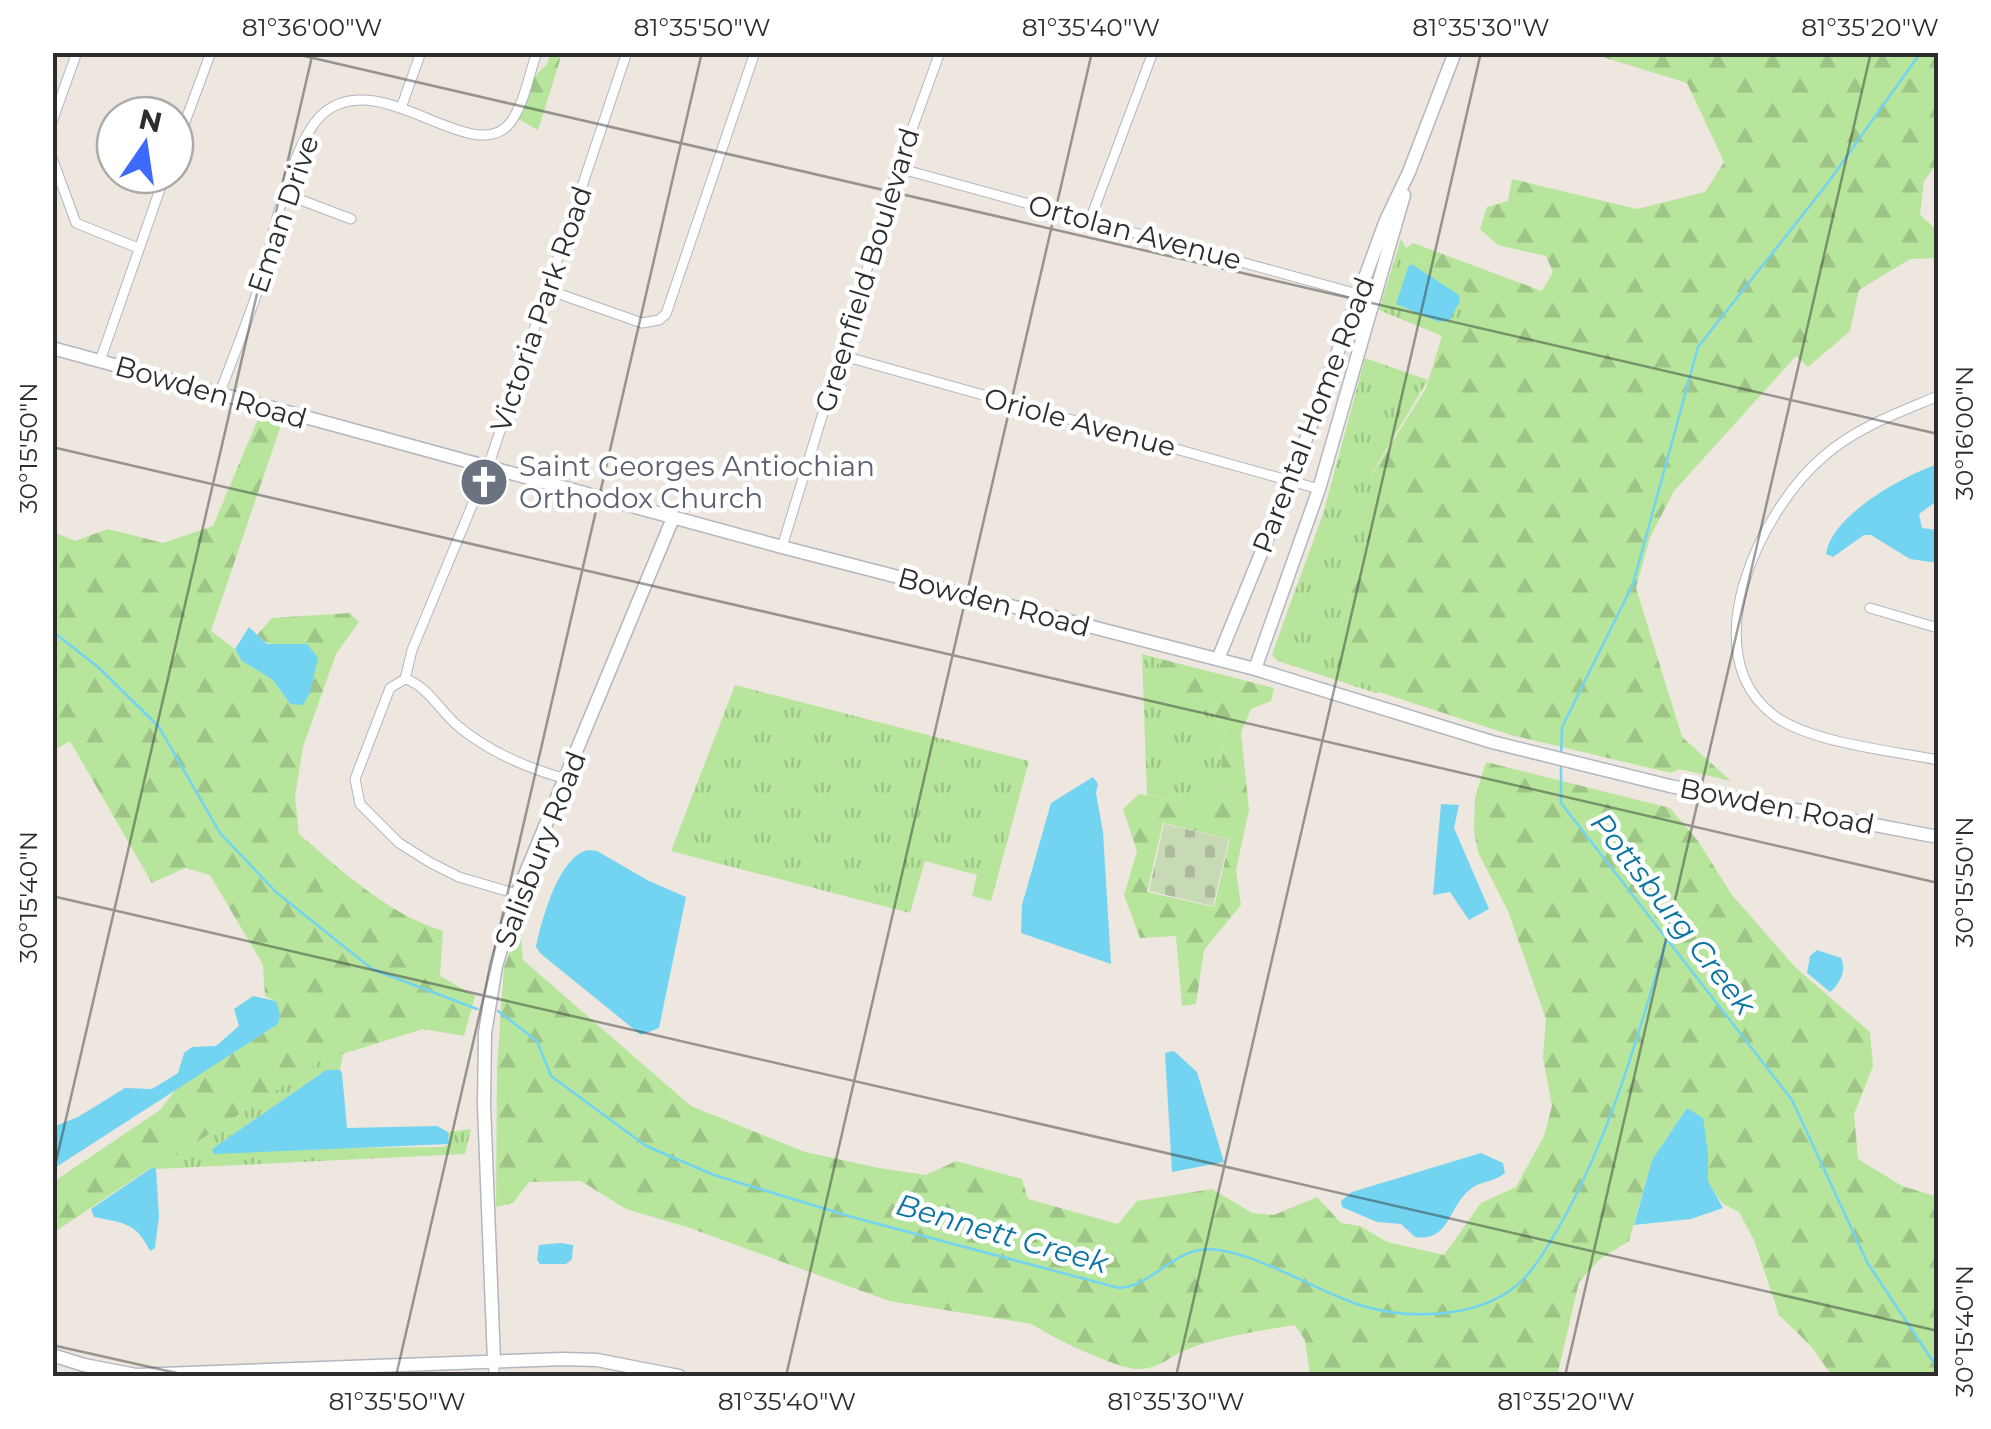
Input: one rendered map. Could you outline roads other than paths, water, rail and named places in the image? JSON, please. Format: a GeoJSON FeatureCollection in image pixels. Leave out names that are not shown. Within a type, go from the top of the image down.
{"type":"FeatureCollection","features":[{"type":"Feature","properties":{"kind":"main road","name":"Parental Home Road"},"geometry":{"type":"LineString","coordinates":[[1255,669],[1319,489],[1361,338],[1366,296],[1386,220],[1409,172],[1454,52]]}},
{"type":"Feature","properties":{"kind":"main road","name":"Parental Home Road"},"geometry":{"type":"LineString","coordinates":[[1218,659],[1346,332],[1366,296]]}},
{"type":"Feature","properties":{"kind":"main road"},"geometry":{"type":"LineString","coordinates":[[1346,332],[1361,338]]}},
{"type":"Feature","properties":{"kind":"main road","name":"Bowden Road"},"geometry":{"type":"LineString","coordinates":[[52,348],[672,518],[1255,669],[1492,742],[1609,772],[1938,837]]}},
{"type":"Feature","properties":{"kind":"main road","name":"Salisbury Road"},"geometry":{"type":"LineString","coordinates":[[494,1361],[484,1150],[485,1033],[496,966],[517,894],[672,518]]}},
{"type":"Feature","properties":{"kind":"main road"},"geometry":{"type":"LineString","coordinates":[[52,1354],[84,1366],[143,1376],[598,1360],[679,1376]]}},
{"type":"Feature","properties":{"kind":"street"},"geometry":{"type":"LineString","coordinates":[[52,122],[77,52]]}},
{"type":"Feature","properties":{"kind":"street"},"geometry":{"type":"LineString","coordinates":[[195,96],[211,52]]}},
{"type":"Feature","properties":{"kind":"street"},"geometry":{"type":"LineString","coordinates":[[401,108],[421,52]]}},
{"type":"Feature","properties":{"kind":"street","name":"Eman Drive"},"geometry":{"type":"LineString","coordinates":[[219,395],[258,289],[272,230],[308,134],[330,108],[361,98],[401,108],[473,135],[492,135],[513,119],[537,52]]}},
{"type":"Feature","properties":{"kind":"street","name":"Victoria Park Road"},"geometry":{"type":"LineString","coordinates":[[517,894],[459,877],[400,843],[360,804],[355,780],[390,688],[405,679],[412,650],[488,468],[627,52]]}},
{"type":"Feature","properties":{"kind":"street"},"geometry":{"type":"LineString","coordinates":[[548,290],[642,322],[659,320],[666,314],[754,52]]}},
{"type":"Feature","properties":{"kind":"street","name":"Greenfield Boulevard"},"geometry":{"type":"LineString","coordinates":[[782,547],[898,168],[940,52]]}},
{"type":"Feature","properties":{"kind":"street"},"geometry":{"type":"LineString","coordinates":[[1090,220],[1154,52]]}},
{"type":"Feature","properties":{"kind":"street"},"geometry":{"type":"LineString","coordinates":[[52,84],[64,87]]}},
{"type":"Feature","properties":{"kind":"street"},"geometry":{"type":"LineString","coordinates":[[52,158],[76,223],[138,248]]}},
{"type":"Feature","properties":{"kind":"street","name":"Ortolan Avenue"},"geometry":{"type":"LineString","coordinates":[[898,168],[1366,296]]}},
{"type":"Feature","properties":{"kind":"street"},"geometry":{"type":"LineString","coordinates":[[285,194],[352,219]]}},
{"type":"Feature","properties":{"kind":"street"},"geometry":{"type":"LineString","coordinates":[[100,361],[158,195]]}},
{"type":"Feature","properties":{"kind":"street","name":"Oriole Avenue"},"geometry":{"type":"LineString","coordinates":[[840,355],[1319,489]]}},
{"type":"Feature","properties":{"kind":"street"},"geometry":{"type":"LineString","coordinates":[[1938,396],[1853,435],[1807,471],[1760,541],[1737,616],[1736,646],[1743,676],[1763,705],[1802,731],[1938,760]]}},
{"type":"Feature","properties":{"kind":"street"},"geometry":{"type":"LineString","coordinates":[[1870,608],[1938,628]]}},
{"type":"Feature","properties":{"kind":"street"},"geometry":{"type":"LineString","coordinates":[[405,679],[420,686],[444,713],[480,743],[566,779]]}},
{"type":"Feature","properties":{"kind":"street","name":"Salisbury Road"},"geometry":{"type":"LineString","coordinates":[[494,1361],[494,1376]]}},
{"type":"Feature","properties":{"kind":"water"},"geometry":{"type":"Polygon","coordinates":[[[1409,265],[1459,295],[1450,320],[1439,322],[1396,304],[1409,265]]]}},
{"type":"Feature","properties":{"kind":"water"},"geometry":{"type":"Polygon","coordinates":[[[1938,464],[1938,500],[1919,514],[1922,528],[1938,530],[1938,563],[1910,559],[1871,535],[1864,535],[1833,557],[1826,554],[1831,539],[1855,511],[1889,487],[1938,464]]]}},
{"type":"Feature","properties":{"kind":"water"},"geometry":{"type":"Polygon","coordinates":[[[249,627],[267,644],[307,644],[318,658],[310,693],[303,705],[290,704],[273,680],[242,661],[235,649],[249,627]]]}},
{"type":"Feature","properties":{"kind":"water"},"geometry":{"type":"Polygon","coordinates":[[[1093,777],[1098,784],[1103,832],[1111,964],[1021,933],[1022,905],[1051,803],[1093,777]]]}},
{"type":"Feature","properties":{"kind":"water"},"geometry":{"type":"Polygon","coordinates":[[[1441,804],[1459,805],[1454,828],[1489,909],[1469,920],[1450,892],[1433,895],[1441,804]]]}},
{"type":"Feature","properties":{"kind":"water"},"geometry":{"type":"Polygon","coordinates":[[[588,850],[686,897],[659,1028],[641,1035],[536,947],[560,877],[577,855],[588,850]]]}},
{"type":"Feature","properties":{"kind":"water"},"geometry":{"type":"Polygon","coordinates":[[[1817,950],[1841,958],[1843,963],[1837,985],[1830,992],[1807,973],[1810,956],[1817,950]]]}},
{"type":"Feature","properties":{"kind":"water"},"geometry":{"type":"Polygon","coordinates":[[[253,996],[276,1001],[278,1024],[53,1169],[53,1127],[78,1117],[125,1088],[152,1089],[178,1073],[184,1053],[192,1047],[216,1046],[239,1026],[234,1009],[253,996]]]}},
{"type":"Feature","properties":{"kind":"water"},"geometry":{"type":"Polygon","coordinates":[[[1174,1051],[1197,1072],[1224,1162],[1172,1172],[1165,1053],[1174,1051]]]}},
{"type":"Feature","properties":{"kind":"water"},"geometry":{"type":"Polygon","coordinates":[[[326,1070],[342,1073],[347,1128],[437,1126],[448,1132],[449,1144],[214,1154],[212,1149],[326,1070]]]}},
{"type":"Feature","properties":{"kind":"water"},"geometry":{"type":"Polygon","coordinates":[[[1687,1108],[1703,1118],[1708,1181],[1723,1208],[1691,1219],[1634,1225],[1652,1160],[1687,1108]]]}},
{"type":"Feature","properties":{"kind":"water"},"geometry":{"type":"Polygon","coordinates":[[[1481,1153],[1503,1163],[1505,1173],[1466,1193],[1436,1234],[1415,1237],[1401,1224],[1377,1222],[1342,1207],[1341,1201],[1352,1192],[1481,1153]]]}},
{"type":"Feature","properties":{"kind":"water"},"geometry":{"type":"Polygon","coordinates":[[[153,1167],[159,1216],[155,1248],[150,1251],[134,1229],[94,1217],[91,1209],[153,1167]]]}},
{"type":"Feature","properties":{"kind":"water"},"geometry":{"type":"Polygon","coordinates":[[[539,1245],[573,1245],[572,1259],[566,1264],[540,1264],[539,1245]]]}},
{"type":"Feature","properties":{"kind":"waterway","name":"Pottsburg Creek"},"geometry":{"type":"LineString","coordinates":[[1561,755],[1562,727],[1633,584],[1698,347],[1827,184],[1921,52]]}},
{"type":"Feature","properties":{"kind":"waterway","name":"Bennett Creek"},"geometry":{"type":"LineString","coordinates":[[52,631],[98,667],[159,727],[220,833],[276,892],[372,969],[477,1009]]}},
{"type":"Feature","properties":{"kind":"waterway","name":"Pottsburg Creek"},"geometry":{"type":"LineString","coordinates":[[1561,763],[1561,803],[1792,1100],[1867,1262],[1938,1369]]}},
{"type":"Feature","properties":{"kind":"waterway","name":"Bennett Creek"},"geometry":{"type":"LineString","coordinates":[[498,1011],[537,1041],[551,1076],[646,1146],[714,1175],[852,1217],[1119,1288],[1141,1282],[1189,1253],[1217,1250],[1258,1261],[1363,1306],[1401,1313],[1442,1313],[1500,1297],[1523,1280],[1551,1241],[1578,1192],[1608,1122],[1666,942]]}},
{"type":"Feature","properties":{"kind":"place","name":"Saint Georges Antiochian Orthodox Church"},"geometry":{"type":"Point","coordinates":[484,482]}}]}
